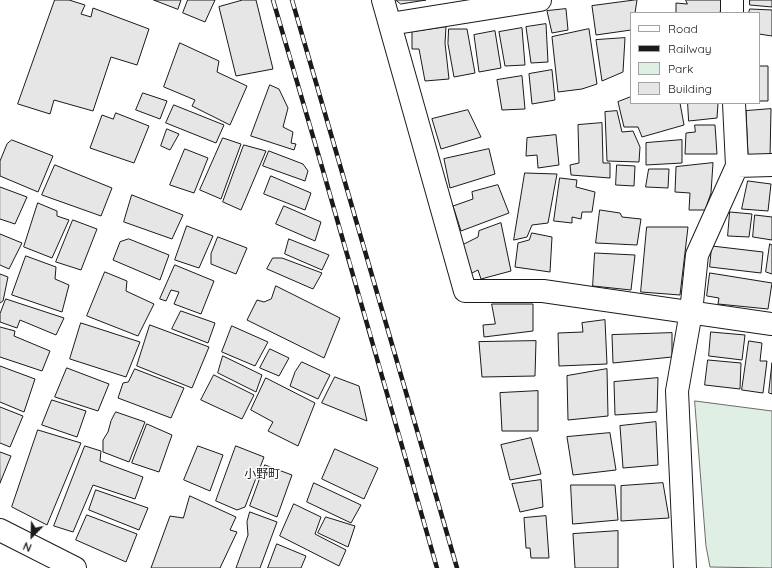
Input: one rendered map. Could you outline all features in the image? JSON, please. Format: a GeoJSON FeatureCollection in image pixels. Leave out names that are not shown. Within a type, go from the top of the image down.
{"type":"FeatureCollection","features":[{"type":"Feature","properties":{"kind":"street"},"geometry":{"type":"LineString","coordinates":[[383,0],[465,291],[543,291],[772,324]]}},
{"type":"Feature","properties":{"kind":"street"},"geometry":{"type":"LineString","coordinates":[[390,24],[540,0]]}},
{"type":"Feature","properties":{"kind":"street"},"geometry":{"type":"LineString","coordinates":[[732,0],[732,12]]}},
{"type":"Feature","properties":{"kind":"street"},"geometry":{"type":"LineString","coordinates":[[685,568],[677,392],[691,312],[697,255],[737,166],[734,104]]}},
{"type":"Feature","properties":{"kind":"street"},"geometry":{"type":"LineString","coordinates":[[737,166],[772,165]]}},
{"type":"Feature","properties":{"kind":"street"},"geometry":{"type":"LineString","coordinates":[[0,530],[75,568]]}},
{"type":"Feature","properties":{"kind":"green space"},"geometry":{"type":"Polygon","coordinates":[[[695,401],[772,411],[772,568],[710,567],[706,546],[695,401]]]}},
{"type":"Feature","properties":{"kind":"building"},"geometry":{"type":"Polygon","coordinates":[[[55,0],[69,0],[85,5],[81,14],[91,17],[93,8],[149,29],[137,65],[111,57],[93,111],[54,100],[50,114],[18,104],[55,0]]]}},
{"type":"Feature","properties":{"kind":"building"},"geometry":{"type":"Polygon","coordinates":[[[154,0],[181,0],[178,9],[154,0]]]}},
{"type":"Feature","properties":{"kind":"building"},"geometry":{"type":"Polygon","coordinates":[[[188,0],[215,0],[205,22],[183,13],[188,0]]]}},
{"type":"Feature","properties":{"kind":"building"},"geometry":{"type":"Polygon","coordinates":[[[243,0],[256,0],[273,69],[236,76],[219,7],[243,0]]]}},
{"type":"Feature","properties":{"kind":"building"},"geometry":{"type":"Polygon","coordinates":[[[396,0],[426,0],[401,4],[396,0]]]}},
{"type":"Feature","properties":{"kind":"building"},"geometry":{"type":"Polygon","coordinates":[[[637,0],[635,12],[630,12],[630,30],[596,35],[592,6],[637,0]]]}},
{"type":"Feature","properties":{"kind":"building"},"geometry":{"type":"Polygon","coordinates":[[[686,0],[722,0],[720,12],[676,12],[676,3],[687,4],[686,0]]]}},
{"type":"Feature","properties":{"kind":"building"},"geometry":{"type":"Polygon","coordinates":[[[750,0],[772,0],[772,7],[750,5],[750,0]]]}},
{"type":"Feature","properties":{"kind":"building"},"geometry":{"type":"Polygon","coordinates":[[[566,9],[568,30],[552,33],[547,11],[566,9]]]}},
{"type":"Feature","properties":{"kind":"building"},"geometry":{"type":"Polygon","coordinates":[[[750,9],[772,10],[772,36],[760,34],[760,12],[749,12],[750,9]]]}},
{"type":"Feature","properties":{"kind":"building"},"geometry":{"type":"Polygon","coordinates":[[[546,24],[548,62],[531,63],[526,27],[546,24]]]}},
{"type":"Feature","properties":{"kind":"building"},"geometry":{"type":"Polygon","coordinates":[[[446,27],[445,43],[449,79],[425,81],[419,49],[412,49],[412,32],[446,27]]]}},
{"type":"Feature","properties":{"kind":"building"},"geometry":{"type":"Polygon","coordinates":[[[522,28],[525,65],[505,66],[499,32],[522,28]]]}},
{"type":"Feature","properties":{"kind":"building"},"geometry":{"type":"Polygon","coordinates":[[[449,29],[467,29],[475,73],[454,77],[448,44],[449,29]]]}},
{"type":"Feature","properties":{"kind":"building"},"geometry":{"type":"Polygon","coordinates":[[[589,29],[597,84],[582,89],[558,92],[552,37],[589,29]]]}},
{"type":"Feature","properties":{"kind":"building"},"geometry":{"type":"Polygon","coordinates":[[[495,31],[501,68],[479,72],[474,35],[495,31]]]}},
{"type":"Feature","properties":{"kind":"building"},"geometry":{"type":"Polygon","coordinates":[[[625,38],[623,72],[602,81],[596,40],[625,38]]]}},
{"type":"Feature","properties":{"kind":"building"},"geometry":{"type":"Polygon","coordinates":[[[180,43],[219,61],[217,72],[247,86],[230,125],[192,106],[195,100],[164,87],[180,43]]]}},
{"type":"Feature","properties":{"kind":"building"},"geometry":{"type":"Polygon","coordinates":[[[760,66],[768,66],[768,101],[760,101],[760,66]]]}},
{"type":"Feature","properties":{"kind":"building"},"geometry":{"type":"Polygon","coordinates":[[[552,70],[555,100],[532,104],[529,74],[552,70]]]}},
{"type":"Feature","properties":{"kind":"building"},"geometry":{"type":"Polygon","coordinates":[[[522,76],[525,109],[502,110],[497,80],[522,76]]]}},
{"type":"Feature","properties":{"kind":"building"},"geometry":{"type":"Polygon","coordinates":[[[270,85],[279,89],[288,108],[283,127],[293,132],[291,143],[296,144],[294,150],[251,136],[270,85]]]}},
{"type":"Feature","properties":{"kind":"building"},"geometry":{"type":"Polygon","coordinates":[[[143,93],[167,101],[160,119],[136,110],[143,93]]]}},
{"type":"Feature","properties":{"kind":"building"},"geometry":{"type":"Polygon","coordinates":[[[630,97],[630,104],[680,104],[684,125],[642,137],[638,127],[624,127],[618,102],[630,97]]]}},
{"type":"Feature","properties":{"kind":"building"},"geometry":{"type":"Polygon","coordinates":[[[688,104],[718,104],[717,118],[689,121],[688,104]]]}},
{"type":"Feature","properties":{"kind":"building"},"geometry":{"type":"Polygon","coordinates":[[[174,105],[224,125],[216,143],[166,123],[174,105]]]}},
{"type":"Feature","properties":{"kind":"building"},"geometry":{"type":"Polygon","coordinates":[[[771,109],[770,157],[748,155],[746,111],[771,109]]]}},
{"type":"Feature","properties":{"kind":"building"},"geometry":{"type":"Polygon","coordinates":[[[468,110],[481,137],[441,149],[432,119],[468,110]]]}},
{"type":"Feature","properties":{"kind":"building"},"geometry":{"type":"Polygon","coordinates":[[[617,111],[622,132],[633,131],[640,147],[639,162],[607,161],[605,112],[617,111]]]}},
{"type":"Feature","properties":{"kind":"building"},"geometry":{"type":"Polygon","coordinates":[[[116,113],[149,126],[134,163],[90,148],[102,115],[113,119],[116,113]]]}},
{"type":"Feature","properties":{"kind":"building"},"geometry":{"type":"Polygon","coordinates":[[[602,123],[603,163],[610,163],[610,178],[571,175],[570,165],[579,163],[578,125],[602,123]]]}},
{"type":"Feature","properties":{"kind":"building"},"geometry":{"type":"Polygon","coordinates":[[[695,125],[715,125],[717,154],[685,154],[686,133],[695,132],[695,125]]]}},
{"type":"Feature","properties":{"kind":"building"},"geometry":{"type":"Polygon","coordinates":[[[167,129],[179,134],[170,150],[161,146],[167,129]]]}},
{"type":"Feature","properties":{"kind":"building"},"geometry":{"type":"Polygon","coordinates":[[[556,135],[559,165],[538,168],[537,155],[526,156],[527,138],[556,135]]]}},
{"type":"Feature","properties":{"kind":"building"},"geometry":{"type":"Polygon","coordinates":[[[223,138],[241,144],[221,199],[200,190],[223,138]]]}},
{"type":"Feature","properties":{"kind":"building"},"geometry":{"type":"Polygon","coordinates":[[[12,140],[53,156],[38,192],[0,176],[0,161],[7,144],[12,140]]]}},
{"type":"Feature","properties":{"kind":"building"},"geometry":{"type":"Polygon","coordinates":[[[682,140],[682,163],[646,165],[646,143],[682,140]]]}},
{"type":"Feature","properties":{"kind":"building"},"geometry":{"type":"Polygon","coordinates":[[[244,145],[266,151],[241,210],[223,202],[244,145]]]}},
{"type":"Feature","properties":{"kind":"building"},"geometry":{"type":"Polygon","coordinates":[[[185,149],[208,158],[194,193],[170,185],[185,149]]]}},
{"type":"Feature","properties":{"kind":"building"},"geometry":{"type":"Polygon","coordinates":[[[489,149],[495,174],[450,188],[444,159],[489,149]]]}},
{"type":"Feature","properties":{"kind":"building"},"geometry":{"type":"Polygon","coordinates":[[[269,151],[303,164],[308,171],[305,181],[263,166],[269,151]]]}},
{"type":"Feature","properties":{"kind":"building"},"geometry":{"type":"Polygon","coordinates":[[[713,163],[711,193],[705,210],[689,210],[690,193],[675,192],[676,167],[713,163]]]}},
{"type":"Feature","properties":{"kind":"building"},"geometry":{"type":"Polygon","coordinates":[[[55,165],[112,188],[101,216],[42,195],[55,165]]]}},
{"type":"Feature","properties":{"kind":"building"},"geometry":{"type":"Polygon","coordinates":[[[617,165],[635,166],[634,186],[616,185],[617,165]]]}},
{"type":"Feature","properties":{"kind":"building"},"geometry":{"type":"Polygon","coordinates":[[[649,169],[669,169],[668,188],[646,187],[649,169]]]}},
{"type":"Feature","properties":{"kind":"building"},"geometry":{"type":"Polygon","coordinates":[[[525,173],[557,174],[548,223],[532,225],[527,237],[514,240],[525,173]]]}},
{"type":"Feature","properties":{"kind":"building"},"geometry":{"type":"Polygon","coordinates":[[[271,176],[311,193],[305,210],[264,194],[271,176]]]}},
{"type":"Feature","properties":{"kind":"building"},"geometry":{"type":"Polygon","coordinates":[[[560,178],[577,180],[576,187],[595,192],[592,212],[582,212],[581,219],[572,217],[572,223],[554,221],[560,178]]]}},
{"type":"Feature","properties":{"kind":"building"},"geometry":{"type":"Polygon","coordinates":[[[748,181],[771,184],[768,211],[742,209],[748,181]]]}},
{"type":"Feature","properties":{"kind":"building"},"geometry":{"type":"Polygon","coordinates":[[[498,185],[509,213],[461,231],[453,206],[473,199],[472,192],[498,185]]]}},
{"type":"Feature","properties":{"kind":"building"},"geometry":{"type":"Polygon","coordinates":[[[0,187],[27,197],[15,224],[0,219],[0,187]]]}},
{"type":"Feature","properties":{"kind":"building"},"geometry":{"type":"Polygon","coordinates":[[[132,195],[183,215],[172,239],[124,222],[132,195]]]}},
{"type":"Feature","properties":{"kind":"building"},"geometry":{"type":"Polygon","coordinates":[[[38,203],[57,211],[57,216],[69,220],[52,258],[24,247],[38,203]]]}},
{"type":"Feature","properties":{"kind":"building"},"geometry":{"type":"Polygon","coordinates":[[[284,206],[321,222],[315,241],[276,224],[284,206]]]}},
{"type":"Feature","properties":{"kind":"building"},"geometry":{"type":"Polygon","coordinates":[[[600,210],[620,213],[622,217],[641,219],[637,245],[596,243],[600,210]]]}},
{"type":"Feature","properties":{"kind":"building"},"geometry":{"type":"Polygon","coordinates":[[[730,212],[752,214],[749,237],[728,236],[730,212]]]}},
{"type":"Feature","properties":{"kind":"building"},"geometry":{"type":"Polygon","coordinates":[[[755,215],[772,217],[772,240],[753,237],[755,215]]]}},
{"type":"Feature","properties":{"kind":"building"},"geometry":{"type":"Polygon","coordinates":[[[73,220],[97,229],[81,270],[56,262],[73,220]]]}},
{"type":"Feature","properties":{"kind":"building"},"geometry":{"type":"Polygon","coordinates":[[[501,223],[511,271],[481,279],[478,270],[470,274],[462,245],[478,237],[479,231],[501,223]]]}},
{"type":"Feature","properties":{"kind":"building"},"geometry":{"type":"Polygon","coordinates":[[[187,226],[213,236],[199,268],[175,260],[187,226]]]}},
{"type":"Feature","properties":{"kind":"building"},"geometry":{"type":"Polygon","coordinates":[[[647,227],[688,227],[680,295],[641,292],[647,227]]]}},
{"type":"Feature","properties":{"kind":"building"},"geometry":{"type":"Polygon","coordinates":[[[532,233],[552,237],[550,272],[515,267],[518,243],[529,240],[532,233]]]}},
{"type":"Feature","properties":{"kind":"building"},"geometry":{"type":"Polygon","coordinates":[[[0,234],[22,243],[9,269],[0,265],[0,234]]]}},
{"type":"Feature","properties":{"kind":"building"},"geometry":{"type":"Polygon","coordinates":[[[218,237],[247,248],[236,274],[211,264],[211,254],[218,237]]]}},
{"type":"Feature","properties":{"kind":"building"},"geometry":{"type":"Polygon","coordinates":[[[129,239],[169,255],[160,280],[113,260],[120,242],[129,239]]]}},
{"type":"Feature","properties":{"kind":"building"},"geometry":{"type":"Polygon","coordinates":[[[289,239],[329,255],[322,270],[285,254],[289,239]]]}},
{"type":"Feature","properties":{"kind":"building"},"geometry":{"type":"Polygon","coordinates":[[[770,244],[772,245],[772,274],[766,272],[770,244]]]}},
{"type":"Feature","properties":{"kind":"building"},"geometry":{"type":"Polygon","coordinates":[[[712,246],[763,252],[761,273],[710,267],[712,246]]]}},
{"type":"Feature","properties":{"kind":"building"},"geometry":{"type":"Polygon","coordinates":[[[595,253],[635,255],[631,290],[593,286],[595,253]]]}},
{"type":"Feature","properties":{"kind":"building"},"geometry":{"type":"Polygon","coordinates":[[[26,256],[56,267],[55,279],[69,285],[62,312],[12,295],[26,256]]]}},
{"type":"Feature","properties":{"kind":"building"},"geometry":{"type":"Polygon","coordinates":[[[273,258],[282,258],[322,273],[313,289],[267,269],[273,258]]]}},
{"type":"Feature","properties":{"kind":"building"},"geometry":{"type":"Polygon","coordinates":[[[175,265],[214,281],[201,314],[174,304],[179,292],[171,290],[166,301],[160,299],[175,265]]]}},
{"type":"Feature","properties":{"kind":"building"},"geometry":{"type":"Polygon","coordinates":[[[105,272],[127,281],[126,291],[154,304],[138,336],[87,316],[105,272]]]}},
{"type":"Feature","properties":{"kind":"building"},"geometry":{"type":"Polygon","coordinates":[[[710,273],[772,283],[768,309],[718,304],[719,298],[707,296],[710,273]]]}},
{"type":"Feature","properties":{"kind":"building"},"geometry":{"type":"Polygon","coordinates":[[[0,274],[8,277],[3,301],[0,303],[0,274]]]}},
{"type":"Feature","properties":{"kind":"building"},"geometry":{"type":"Polygon","coordinates":[[[276,286],[340,318],[324,358],[247,320],[257,300],[264,302],[271,299],[276,286]]]}},
{"type":"Feature","properties":{"kind":"building"},"geometry":{"type":"Polygon","coordinates":[[[6,299],[64,318],[56,335],[20,320],[17,328],[0,322],[0,314],[6,299]]]}},
{"type":"Feature","properties":{"kind":"building"},"geometry":{"type":"Polygon","coordinates":[[[492,304],[533,304],[533,331],[484,337],[483,325],[495,324],[492,304]]]}},
{"type":"Feature","properties":{"kind":"building"},"geometry":{"type":"Polygon","coordinates":[[[181,311],[215,323],[208,343],[172,329],[181,311]]]}},
{"type":"Feature","properties":{"kind":"building"},"geometry":{"type":"Polygon","coordinates":[[[605,320],[607,364],[559,366],[558,333],[583,332],[582,323],[605,320]]]}},
{"type":"Feature","properties":{"kind":"building"},"geometry":{"type":"Polygon","coordinates":[[[81,323],[140,342],[126,377],[70,359],[81,323]]]}},
{"type":"Feature","properties":{"kind":"building"},"geometry":{"type":"Polygon","coordinates":[[[150,325],[209,347],[192,388],[137,366],[150,325]]]}},
{"type":"Feature","properties":{"kind":"building"},"geometry":{"type":"Polygon","coordinates":[[[232,326],[268,342],[255,366],[222,352],[232,326]]]}},
{"type":"Feature","properties":{"kind":"building"},"geometry":{"type":"Polygon","coordinates":[[[0,327],[15,331],[14,336],[50,351],[42,371],[0,357],[0,327]]]}},
{"type":"Feature","properties":{"kind":"building"},"geometry":{"type":"Polygon","coordinates":[[[711,332],[745,335],[742,360],[709,356],[711,332]]]}},
{"type":"Feature","properties":{"kind":"building"},"geometry":{"type":"Polygon","coordinates":[[[672,333],[672,357],[613,363],[612,335],[672,333]]]}},
{"type":"Feature","properties":{"kind":"building"},"geometry":{"type":"Polygon","coordinates":[[[536,341],[535,376],[482,377],[479,342],[536,341]]]}},
{"type":"Feature","properties":{"kind":"building"},"geometry":{"type":"Polygon","coordinates":[[[749,341],[762,343],[760,361],[767,361],[763,393],[742,390],[749,341]]]}},
{"type":"Feature","properties":{"kind":"building"},"geometry":{"type":"Polygon","coordinates":[[[270,349],[289,358],[279,376],[260,368],[270,349]]]}},
{"type":"Feature","properties":{"kind":"building"},"geometry":{"type":"Polygon","coordinates":[[[223,356],[262,375],[256,392],[218,373],[223,356]]]}},
{"type":"Feature","properties":{"kind":"building"},"geometry":{"type":"Polygon","coordinates":[[[708,360],[741,363],[740,389],[705,385],[708,360]]]}},
{"type":"Feature","properties":{"kind":"building"},"geometry":{"type":"Polygon","coordinates":[[[302,362],[330,375],[318,399],[290,386],[295,372],[302,362]]]}},
{"type":"Feature","properties":{"kind":"building"},"geometry":{"type":"Polygon","coordinates":[[[772,363],[772,394],[769,393],[772,363]]]}},
{"type":"Feature","properties":{"kind":"building"},"geometry":{"type":"Polygon","coordinates":[[[0,366],[35,379],[24,412],[0,402],[0,366]]]}},
{"type":"Feature","properties":{"kind":"building"},"geometry":{"type":"Polygon","coordinates":[[[67,368],[109,384],[98,411],[55,397],[67,368]]]}},
{"type":"Feature","properties":{"kind":"building"},"geometry":{"type":"Polygon","coordinates":[[[135,369],[184,388],[171,418],[118,398],[123,383],[128,382],[135,369]]]}},
{"type":"Feature","properties":{"kind":"building"},"geometry":{"type":"Polygon","coordinates":[[[607,369],[608,416],[568,420],[567,376],[607,369]]]}},
{"type":"Feature","properties":{"kind":"building"},"geometry":{"type":"Polygon","coordinates":[[[214,375],[254,395],[242,419],[201,400],[214,375]]]}},
{"type":"Feature","properties":{"kind":"building"},"geometry":{"type":"Polygon","coordinates":[[[335,377],[359,386],[367,421],[322,403],[335,377]]]}},
{"type":"Feature","properties":{"kind":"building"},"geometry":{"type":"Polygon","coordinates":[[[266,378],[315,403],[298,446],[268,431],[273,422],[251,410],[266,378]]]}},
{"type":"Feature","properties":{"kind":"building"},"geometry":{"type":"Polygon","coordinates":[[[658,378],[657,412],[615,415],[614,382],[658,378]]]}},
{"type":"Feature","properties":{"kind":"building"},"geometry":{"type":"Polygon","coordinates":[[[538,391],[538,431],[502,431],[500,393],[538,391]]]}},
{"type":"Feature","properties":{"kind":"building"},"geometry":{"type":"Polygon","coordinates":[[[52,400],[86,411],[77,437],[42,425],[52,400]]]}},
{"type":"Feature","properties":{"kind":"building"},"geometry":{"type":"Polygon","coordinates":[[[0,407],[23,416],[10,447],[0,443],[0,407]]]}},
{"type":"Feature","properties":{"kind":"building"},"geometry":{"type":"Polygon","coordinates":[[[116,412],[145,422],[129,462],[103,452],[103,440],[116,412]]]}},
{"type":"Feature","properties":{"kind":"building"},"geometry":{"type":"Polygon","coordinates":[[[656,422],[658,465],[623,468],[620,426],[656,422]]]}},
{"type":"Feature","properties":{"kind":"building"},"geometry":{"type":"Polygon","coordinates":[[[147,424],[172,435],[159,472],[132,463],[147,424]]]}},
{"type":"Feature","properties":{"kind":"building"},"geometry":{"type":"Polygon","coordinates":[[[38,430],[81,443],[47,525],[12,507],[38,430]]]}},
{"type":"Feature","properties":{"kind":"building"},"geometry":{"type":"Polygon","coordinates":[[[610,433],[616,470],[573,475],[567,437],[610,433]]]}},
{"type":"Feature","properties":{"kind":"building"},"geometry":{"type":"Polygon","coordinates":[[[531,438],[541,474],[510,480],[501,445],[531,438]]]}},
{"type":"Feature","properties":{"kind":"building"},"geometry":{"type":"Polygon","coordinates":[[[85,446],[101,451],[100,461],[143,477],[135,499],[93,485],[73,532],[54,526],[85,446]]]}},
{"type":"Feature","properties":{"kind":"building"},"geometry":{"type":"Polygon","coordinates":[[[198,446],[223,455],[210,491],[184,480],[198,446]]]}},
{"type":"Feature","properties":{"kind":"building"},"geometry":{"type":"Polygon","coordinates":[[[236,446],[264,457],[245,507],[237,510],[216,501],[236,446]]]}},
{"type":"Feature","properties":{"kind":"building"},"geometry":{"type":"Polygon","coordinates":[[[335,449],[378,468],[364,499],[322,479],[335,449]]]}},
{"type":"Feature","properties":{"kind":"building"},"geometry":{"type":"Polygon","coordinates":[[[0,452],[11,456],[0,483],[0,452]]]}},
{"type":"Feature","properties":{"kind":"building"},"geometry":{"type":"Polygon","coordinates":[[[265,465],[292,475],[277,517],[250,506],[265,465]]]}},
{"type":"Feature","properties":{"kind":"building"},"geometry":{"type":"Polygon","coordinates":[[[541,480],[543,507],[520,512],[512,484],[541,480]]]}},
{"type":"Feature","properties":{"kind":"building"},"geometry":{"type":"Polygon","coordinates":[[[314,483],[361,505],[351,523],[307,502],[314,483]]]}},
{"type":"Feature","properties":{"kind":"building"},"geometry":{"type":"Polygon","coordinates":[[[663,483],[669,518],[621,521],[621,486],[663,483]]]}},
{"type":"Feature","properties":{"kind":"building"},"geometry":{"type":"Polygon","coordinates":[[[571,485],[615,485],[618,520],[573,524],[571,485]]]}},
{"type":"Feature","properties":{"kind":"building"},"geometry":{"type":"Polygon","coordinates":[[[96,490],[148,508],[139,530],[89,510],[96,490]]]}},
{"type":"Feature","properties":{"kind":"building"},"geometry":{"type":"Polygon","coordinates":[[[190,496],[236,517],[230,530],[237,532],[220,568],[151,568],[170,516],[183,518],[190,496]]]}},
{"type":"Feature","properties":{"kind":"building"},"geometry":{"type":"Polygon","coordinates":[[[294,504],[321,517],[315,534],[346,550],[339,566],[280,536],[294,504]]]}},
{"type":"Feature","properties":{"kind":"building"},"geometry":{"type":"Polygon","coordinates":[[[250,512],[277,522],[260,568],[236,568],[248,535],[247,522],[250,512]]]}},
{"type":"Feature","properties":{"kind":"building"},"geometry":{"type":"Polygon","coordinates":[[[87,515],[137,534],[126,562],[76,540],[87,515]]]}},
{"type":"Feature","properties":{"kind":"building"},"geometry":{"type":"Polygon","coordinates":[[[546,516],[549,558],[531,558],[530,548],[526,548],[524,518],[546,516]]]}},
{"type":"Feature","properties":{"kind":"building"},"geometry":{"type":"Polygon","coordinates":[[[326,517],[355,526],[348,547],[318,533],[326,517]]]}},
{"type":"Feature","properties":{"kind":"building"},"geometry":{"type":"Polygon","coordinates":[[[618,531],[618,568],[575,568],[573,534],[618,531]]]}},
{"type":"Feature","properties":{"kind":"building"},"geometry":{"type":"Polygon","coordinates":[[[277,544],[306,556],[301,568],[268,568],[277,544]]]}},
{"type":"Feature","properties":{"kind":"railway"},"geometry":{"type":"LineString","coordinates":[[273,0],[437,568]]}},
{"type":"Feature","properties":{"kind":"railway"},"geometry":{"type":"LineString","coordinates":[[292,0],[457,568]]}},
{"type":"Feature","properties":{"kind":"district","name":"小野町"},"geometry":{"type":"Point","coordinates":[262,474]}}]}
